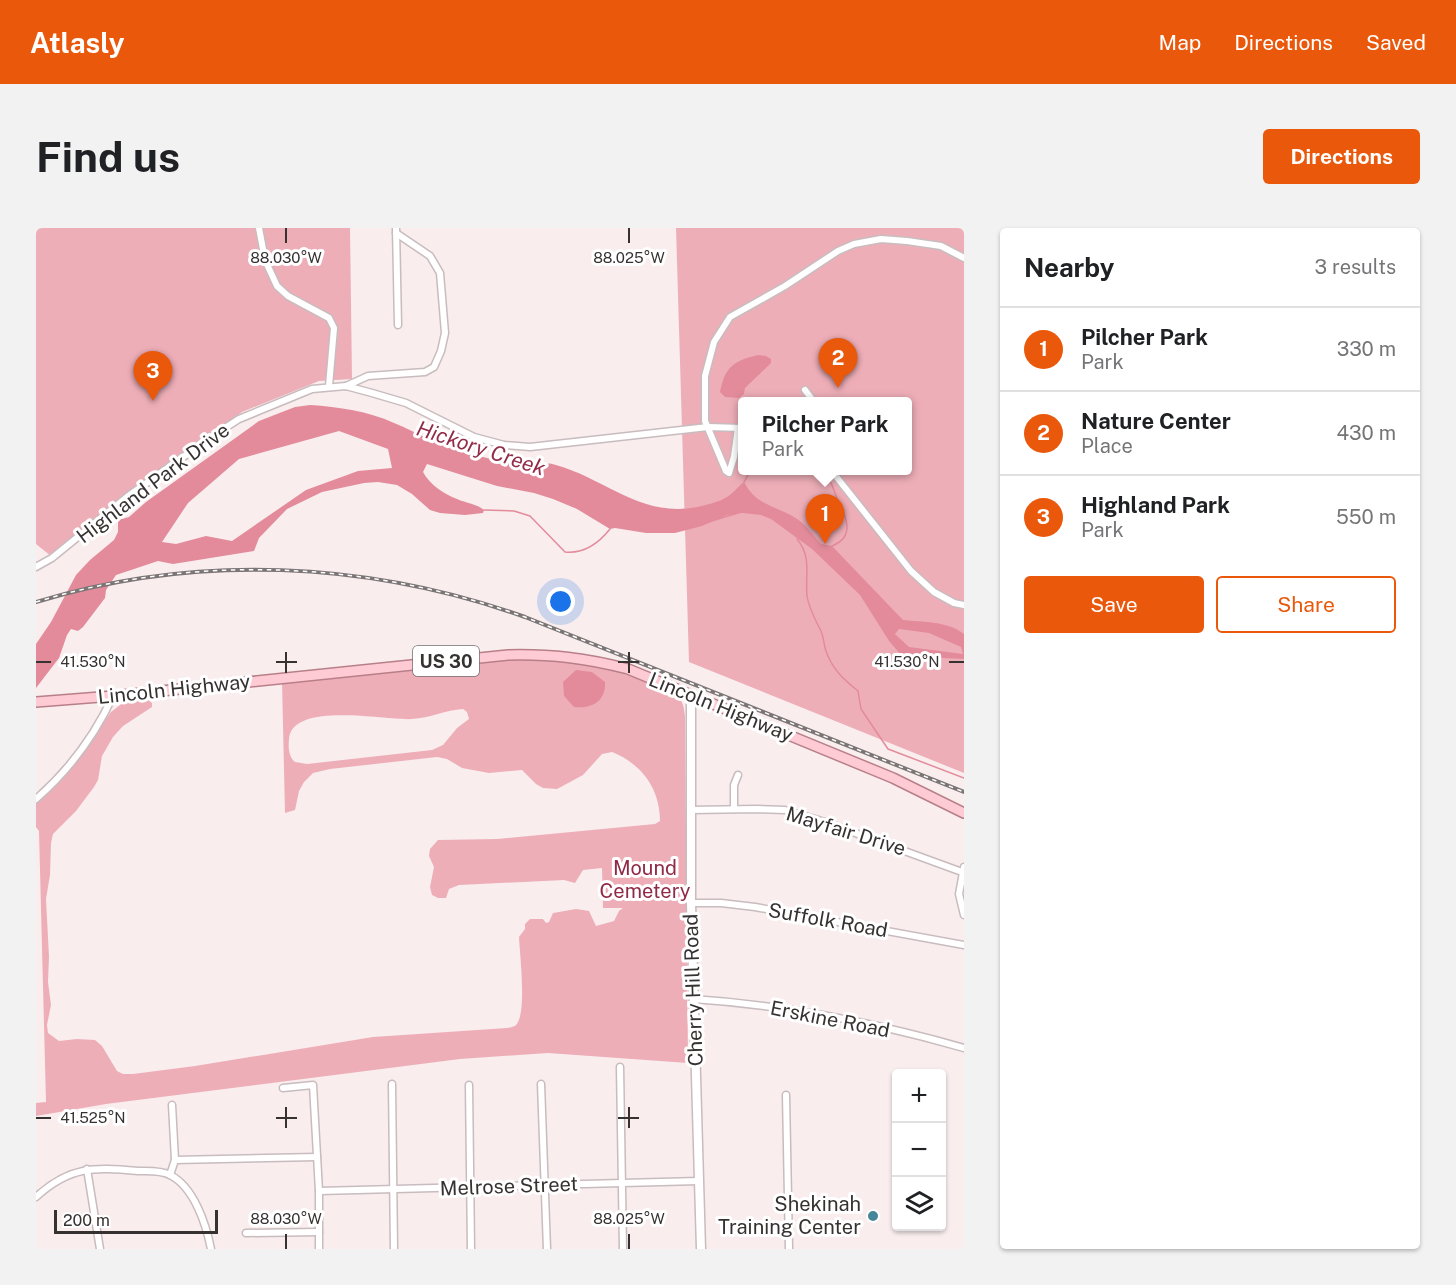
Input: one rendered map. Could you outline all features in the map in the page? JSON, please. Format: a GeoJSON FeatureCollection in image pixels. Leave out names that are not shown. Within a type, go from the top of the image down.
{"type":"FeatureCollection","features":[{"type":"Feature","properties":{"kind":"main road","name":"Lincoln Highway"},"geometry":{"type":"LineString","coordinates":[[40,701],[113,696],[507,655],[544,654],[591,659],[628,669],[691,694],[893,778],[964,813]]}},
{"type":"Feature","properties":{"kind":"street"},"geometry":{"type":"LineString","coordinates":[[259,228],[265,260],[277,286],[288,296],[303,302],[329,318],[334,328],[329,386]]}},
{"type":"Feature","properties":{"kind":"street"},"geometry":{"type":"LineString","coordinates":[[396,230],[398,325]]}},
{"type":"Feature","properties":{"kind":"street"},"geometry":{"type":"LineString","coordinates":[[346,386],[368,376],[425,372],[434,367],[441,351],[445,333],[440,273],[430,256],[396,230]]}},
{"type":"Feature","properties":{"kind":"street"},"geometry":{"type":"LineString","coordinates":[[738,438],[729,473],[726,471],[705,421],[705,376],[714,342],[730,317],[785,286],[838,251],[854,244],[881,239],[907,241],[941,246],[964,258]]}},
{"type":"Feature","properties":{"kind":"street","name":"Highland Park Drive"},"geometry":{"type":"LineString","coordinates":[[36,567],[52,558],[127,497],[232,423],[312,389],[346,386],[406,403],[474,437],[504,445],[530,447],[708,427],[738,428]]}},
{"type":"Feature","properties":{"kind":"street"},"geometry":{"type":"LineString","coordinates":[[805,390],[810,397]]}},
{"type":"Feature","properties":{"kind":"street"},"geometry":{"type":"LineString","coordinates":[[834,475],[911,571],[934,592],[954,603],[964,605]]}},
{"type":"Feature","properties":{"kind":"street","name":"Cherry Hill Road"},"geometry":{"type":"LineString","coordinates":[[691,694],[690,903],[702,1249]]}},
{"type":"Feature","properties":{"kind":"street"},"geometry":{"type":"LineString","coordinates":[[36,799],[73,761],[101,723],[113,696]]}},
{"type":"Feature","properties":{"kind":"street"},"geometry":{"type":"LineString","coordinates":[[734,809],[734,785],[738,775]]}},
{"type":"Feature","properties":{"kind":"street","name":"Mayfair Drive"},"geometry":{"type":"LineString","coordinates":[[690,810],[757,808],[795,813],[963,869]]}},
{"type":"Feature","properties":{"kind":"street"},"geometry":{"type":"LineString","coordinates":[[963,869],[959,894],[964,915]]}},
{"type":"Feature","properties":{"kind":"street","name":"Suffolk Road"},"geometry":{"type":"LineString","coordinates":[[690,903],[721,903],[754,907],[964,945]]}},
{"type":"Feature","properties":{"kind":"street","name":"Erskine Road"},"geometry":{"type":"LineString","coordinates":[[693,999],[812,1014],[868,1024],[964,1048]]}},
{"type":"Feature","properties":{"kind":"street"},"geometry":{"type":"LineString","coordinates":[[620,1067],[623,1249]]}},
{"type":"Feature","properties":{"kind":"street"},"geometry":{"type":"LineString","coordinates":[[392,1084],[394,1249]]}},
{"type":"Feature","properties":{"kind":"street"},"geometry":{"type":"LineString","coordinates":[[542,1084],[547,1249]]}},
{"type":"Feature","properties":{"kind":"street"},"geometry":{"type":"LineString","coordinates":[[283,1088],[313,1085],[319,1191],[319,1249]]}},
{"type":"Feature","properties":{"kind":"street"},"geometry":{"type":"LineString","coordinates":[[469,1085],[471,1249]]}},
{"type":"Feature","properties":{"kind":"street"},"geometry":{"type":"LineString","coordinates":[[786,1095],[789,1249]]}},
{"type":"Feature","properties":{"kind":"street"},"geometry":{"type":"LineString","coordinates":[[170,1175],[175,1160],[172,1105]]}},
{"type":"Feature","properties":{"kind":"street"},"geometry":{"type":"LineString","coordinates":[[175,1160],[317,1157]]}},
{"type":"Feature","properties":{"kind":"street"},"geometry":{"type":"LineString","coordinates":[[36,1197],[67,1174],[87,1169],[100,1168],[170,1175],[189,1193],[199,1208],[211,1249]]}},
{"type":"Feature","properties":{"kind":"street"},"geometry":{"type":"LineString","coordinates":[[87,1169],[100,1249]]}},
{"type":"Feature","properties":{"kind":"street","name":"Melrose Street"},"geometry":{"type":"LineString","coordinates":[[319,1191],[699,1180]]}},
{"type":"Feature","properties":{"kind":"street"},"geometry":{"type":"LineString","coordinates":[[246,1233],[319,1232]]}},
{"type":"Feature","properties":{"kind":"green space"},"geometry":{"type":"Polygon","coordinates":[[[36,228],[350,228],[352,379],[319,381],[242,412],[125,496],[51,556],[36,544],[36,228]]]}},
{"type":"Feature","properties":{"kind":"green space"},"geometry":{"type":"Polygon","coordinates":[[[676,228],[964,228],[964,773],[689,662],[676,228]]]}},
{"type":"Feature","properties":{"kind":"green space","name":"Mound Cemetery"},"geometry":{"type":"Polygon","coordinates":[[[524,657],[600,667],[635,677],[672,691],[678,696],[682,702],[685,717],[688,1063],[548,1053],[460,1059],[106,1104],[36,1116],[36,1103],[46,1102],[39,831],[36,827],[36,802],[63,776],[111,712],[124,702],[146,698],[152,703],[152,707],[123,726],[113,737],[102,756],[98,780],[94,787],[76,811],[53,834],[46,899],[48,982],[51,1005],[47,1025],[48,1033],[59,1041],[95,1040],[102,1046],[117,1071],[123,1074],[195,1066],[373,1037],[514,1026],[518,1022],[522,1005],[519,937],[525,929],[525,924],[530,919],[543,919],[546,923],[549,922],[553,913],[576,909],[589,911],[596,926],[614,921],[623,908],[603,908],[602,868],[583,870],[575,883],[564,880],[459,885],[449,889],[446,898],[438,898],[432,895],[430,887],[434,867],[429,856],[430,849],[438,840],[497,839],[655,824],[660,821],[657,798],[653,788],[640,771],[623,757],[612,752],[602,754],[583,775],[557,789],[543,788],[522,770],[489,773],[462,768],[447,759],[437,757],[330,769],[313,773],[299,791],[295,810],[285,813],[282,681],[524,657]],[[463,709],[412,719],[322,716],[305,720],[294,728],[289,740],[289,752],[295,762],[307,764],[432,750],[443,745],[457,728],[469,719],[467,712],[463,709]]]}},
{"type":"Feature","properties":{"kind":"shaded area"},"geometry":{"type":"Polygon","coordinates":[[[758,355],[771,359],[771,363],[745,388],[744,394],[740,397],[725,397],[720,392],[725,377],[732,366],[758,355]]]}},
{"type":"Feature","properties":{"kind":"shaded area"},"geometry":{"type":"Polygon","coordinates":[[[310,405],[342,408],[384,419],[466,453],[511,463],[556,465],[641,502],[658,507],[677,509],[712,503],[724,499],[744,482],[754,496],[798,520],[821,544],[832,546],[903,620],[943,624],[964,634],[964,659],[902,656],[889,641],[860,595],[812,549],[771,519],[761,515],[743,513],[727,515],[702,526],[675,533],[610,529],[577,509],[553,499],[497,486],[427,464],[423,472],[433,485],[452,497],[481,508],[484,510],[483,513],[465,515],[440,513],[430,510],[412,494],[397,485],[378,482],[322,492],[287,509],[259,538],[254,551],[173,564],[158,561],[116,575],[106,590],[105,598],[83,627],[78,631],[71,629],[59,658],[36,688],[36,644],[51,622],[76,575],[114,540],[118,532],[118,520],[129,517],[146,502],[259,421],[295,407],[310,405]],[[339,431],[239,459],[188,503],[162,542],[176,544],[206,536],[232,541],[306,490],[358,471],[392,468],[388,449],[339,431]],[[899,629],[895,634],[909,647],[963,654],[961,647],[929,633],[899,629]]]}},
{"type":"Feature","properties":{"kind":"shaded area"},"geometry":{"type":"Polygon","coordinates":[[[576,670],[592,672],[605,682],[603,695],[596,703],[586,707],[574,707],[564,696],[563,682],[576,670]]]}},
{"type":"Feature","properties":{"kind":"waterway"},"geometry":{"type":"LineString","coordinates":[[744,482],[748,475]]}},
{"type":"Feature","properties":{"kind":"waterway"},"geometry":{"type":"LineString","coordinates":[[820,475],[829,480],[846,518],[847,531],[840,542],[832,546]]}},
{"type":"Feature","properties":{"kind":"waterway"},"geometry":{"type":"LineString","coordinates":[[484,510],[514,511],[530,516],[565,552],[590,547],[610,529]]}},
{"type":"Feature","properties":{"kind":"waterway","name":"Hickory Creek"},"geometry":{"type":"LineString","coordinates":[[705,523],[738,513]]}},
{"type":"Feature","properties":{"kind":"waterway"},"geometry":{"type":"LineString","coordinates":[[797,539],[805,553],[808,601],[822,633],[828,655],[838,672],[858,691],[861,709],[888,749],[964,778]]}},
{"type":"Feature","properties":{"kind":"railway"},"geometry":{"type":"LineString","coordinates":[[36,602],[97,586],[158,576],[220,570],[282,570],[343,575],[405,584],[465,598],[525,617],[964,792]]}},
{"type":"Feature","properties":{"kind":"place","name":"Nature Center"},"geometry":{"type":"Point","coordinates":[838,388]}},
{"type":"Feature","properties":{"kind":"place","name":"Highland Park"},"geometry":{"type":"Point","coordinates":[153,401]}},
{"type":"Feature","properties":{"kind":"place","name":"Pilcher Park"},"geometry":{"type":"Point","coordinates":[825,544]}},
{"type":"Feature","properties":{"kind":"place","name":"Shekinah Training Center"},"geometry":{"type":"Point","coordinates":[873,1216]}}]}
